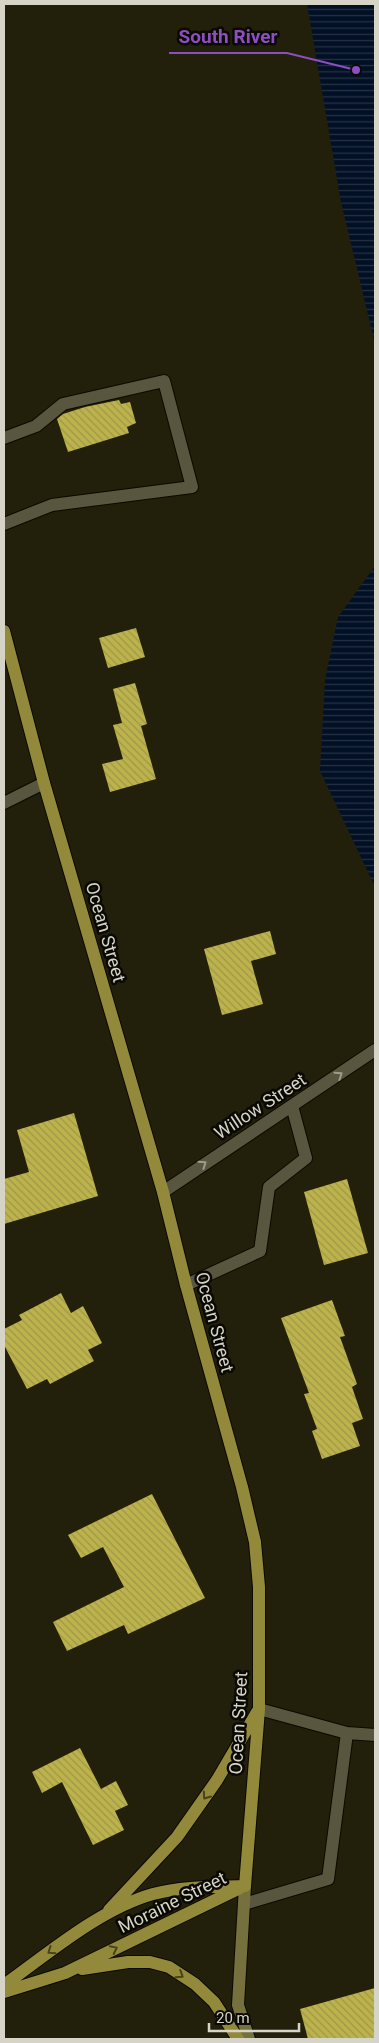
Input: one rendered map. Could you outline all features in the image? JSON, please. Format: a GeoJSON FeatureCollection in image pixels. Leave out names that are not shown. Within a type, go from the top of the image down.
{"type":"FeatureCollection","features":[{"type":"Feature","properties":{"kind":"main road","name":"Ocean Street"},"geometry":{"type":"LineString","coordinates":[[4,631],[44,783],[163,1192],[255,1542],[259,1587],[259,1709],[238,2004],[249,2039]]}},
{"type":"Feature","properties":{"kind":"main road"},"geometry":{"type":"LineString","coordinates":[[106,1914],[177,1837],[217,1780],[259,1709]]}},
{"type":"Feature","properties":{"kind":"main road","name":"Moraine Street"},"geometry":{"type":"LineString","coordinates":[[4,1985],[106,1914],[153,1894],[188,1888],[245,1886]]}},
{"type":"Feature","properties":{"kind":"main road","name":"Moraine Street"},"geometry":{"type":"LineString","coordinates":[[4,1992],[65,1973],[245,1886]]}},
{"type":"Feature","properties":{"kind":"main road"},"geometry":{"type":"LineString","coordinates":[[65,1973],[128,1962],[150,1962],[169,1967],[195,1984],[214,2002],[238,2039]]}},
{"type":"Feature","properties":{"kind":"street"},"geometry":{"type":"LineString","coordinates":[[4,438],[36,426],[63,404],[164,380],[192,487],[52,504],[4,524]]}},
{"type":"Feature","properties":{"kind":"street"},"geometry":{"type":"LineString","coordinates":[[4,803],[44,783]]}},
{"type":"Feature","properties":{"kind":"street","name":"Willow Street"},"geometry":{"type":"LineString","coordinates":[[163,1192],[375,1050]]}},
{"type":"Feature","properties":{"kind":"street"},"geometry":{"type":"LineString","coordinates":[[186,1284],[260,1251],[269,1187],[306,1158],[292,1106]]}},
{"type":"Feature","properties":{"kind":"street"},"geometry":{"type":"LineString","coordinates":[[259,1709],[347,1733],[375,1735]]}},
{"type":"Feature","properties":{"kind":"street"},"geometry":{"type":"LineString","coordinates":[[244,1904],[328,1879],[347,1733]]}},
{"type":"Feature","properties":{"kind":"water"},"geometry":{"type":"Polygon","coordinates":[[[307,4],[375,4],[375,344],[341,202],[307,4]]]}},
{"type":"Feature","properties":{"kind":"water"},"geometry":{"type":"Polygon","coordinates":[[[375,566],[375,887],[320,771],[325,680],[338,617],[375,566]]]}},
{"type":"Feature","properties":{"kind":"building"},"geometry":{"type":"Polygon","coordinates":[[[119,400],[121,404],[130,402],[136,423],[127,427],[129,433],[68,452],[57,419],[63,414],[85,407],[119,400]]]}},
{"type":"Feature","properties":{"kind":"building"},"geometry":{"type":"Polygon","coordinates":[[[136,628],[145,657],[108,668],[99,638],[136,628]]]}},
{"type":"Feature","properties":{"kind":"building"},"geometry":{"type":"Polygon","coordinates":[[[135,683],[147,724],[141,726],[156,779],[110,792],[102,764],[123,759],[113,725],[122,723],[113,689],[135,683]]]}},
{"type":"Feature","properties":{"kind":"building"},"geometry":{"type":"Polygon","coordinates":[[[270,931],[276,954],[251,961],[263,1004],[222,1015],[204,949],[270,931]]]}},
{"type":"Feature","properties":{"kind":"building"},"geometry":{"type":"Polygon","coordinates":[[[74,1113],[98,1196],[4,1224],[4,1179],[29,1172],[17,1130],[74,1113]]]}},
{"type":"Feature","properties":{"kind":"building"},"geometry":{"type":"Polygon","coordinates":[[[347,1179],[368,1253],[324,1265],[304,1192],[347,1179]]]}},
{"type":"Feature","properties":{"kind":"building"},"geometry":{"type":"Polygon","coordinates":[[[61,1293],[71,1313],[83,1306],[102,1343],[88,1350],[94,1361],[50,1384],[47,1379],[27,1389],[4,1345],[4,1329],[22,1320],[19,1315],[61,1293]]]}},
{"type":"Feature","properties":{"kind":"building"},"geometry":{"type":"Polygon","coordinates":[[[332,1300],[345,1336],[340,1337],[357,1384],[352,1387],[363,1419],[352,1423],[360,1446],[322,1459],[312,1431],[317,1429],[304,1394],[309,1393],[281,1318],[332,1300]]]}},
{"type":"Feature","properties":{"kind":"building"},"geometry":{"type":"Polygon","coordinates":[[[152,1494],[205,1598],[128,1634],[124,1625],[67,1651],[53,1622],[124,1587],[103,1547],[81,1558],[68,1535],[152,1494]]]}},
{"type":"Feature","properties":{"kind":"building"},"geometry":{"type":"Polygon","coordinates":[[[80,1748],[101,1789],[116,1781],[128,1805],[115,1811],[124,1830],[93,1845],[62,1782],[42,1793],[32,1772],[80,1748]]]}},
{"type":"Feature","properties":{"kind":"building"},"geometry":{"type":"Polygon","coordinates":[[[375,1988],[375,2039],[308,2039],[300,2009],[375,1988]]]}},
{"type":"Feature","properties":{"kind":"place","name":"South River"},"geometry":{"type":"Point","coordinates":[356,70]}}]}
